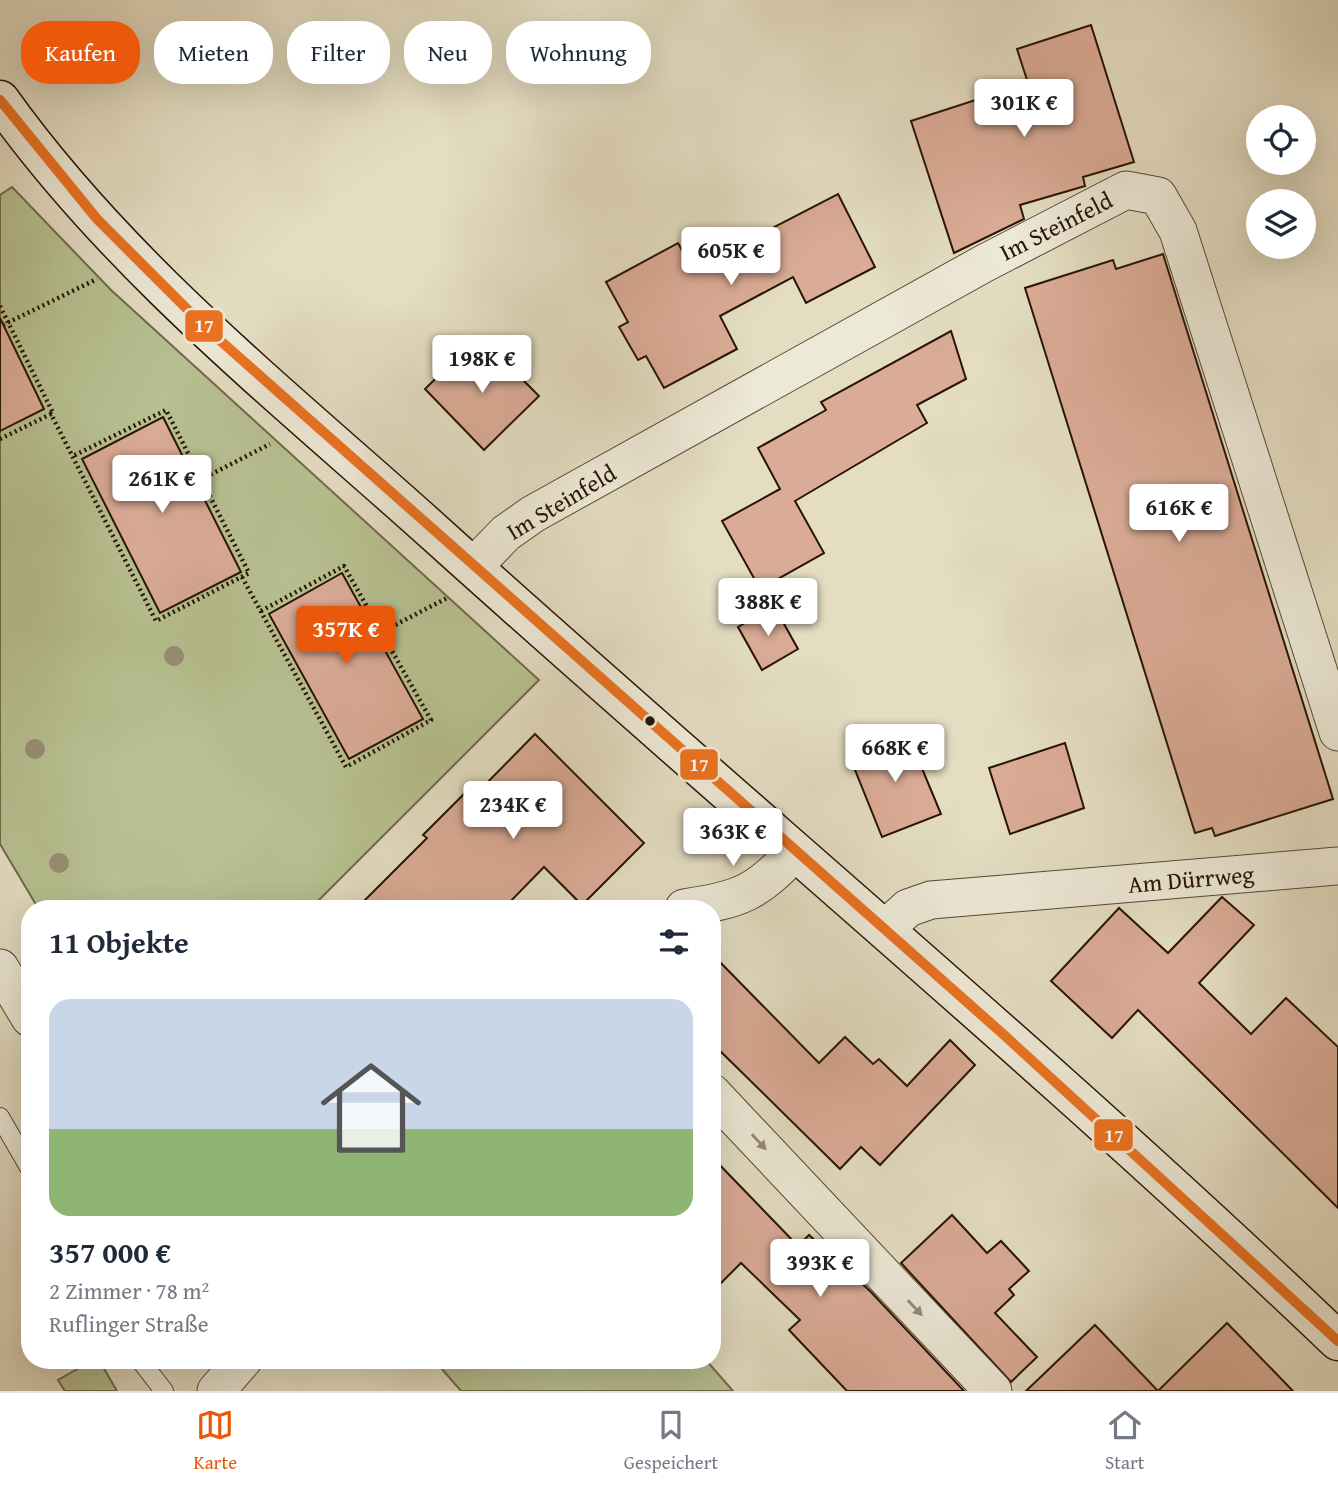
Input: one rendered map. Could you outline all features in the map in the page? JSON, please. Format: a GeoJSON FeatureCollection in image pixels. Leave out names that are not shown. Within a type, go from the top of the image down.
{"type":"FeatureCollection","features":[{"type":"Feature","properties":{"kind":"street"},"geometry":{"type":"LineString","coordinates":[[6,123],[127,250],[466,579],[795,851],[885,929],[1338,1341]]}},
{"type":"Feature","properties":{"kind":"street","name":"Im Steinfeld"},"geometry":{"type":"LineString","coordinates":[[466,579],[506,533],[533,514],[983,264],[1126,190],[1158,196],[1178,231],[1338,732]]}},
{"type":"Feature","properties":{"kind":"street"},"geometry":{"type":"LineString","coordinates":[[721,902],[753,891],[795,851]]}},
{"type":"Feature","properties":{"kind":"street","name":"Am Dürrweg"},"geometry":{"type":"LineString","coordinates":[[885,929],[908,908],[931,900],[1338,866]]}},
{"type":"Feature","properties":{"kind":"street"},"geometry":{"type":"LineString","coordinates":[[0,968],[21,1003]]}},
{"type":"Feature","properties":{"kind":"street"},"geometry":{"type":"LineString","coordinates":[[721,1103],[993,1391]]}},
{"type":"Feature","properties":{"kind":"street"},"geometry":{"type":"LineString","coordinates":[[216,1391],[235,1369]]}},
{"type":"Feature","properties":{"kind":"lane"},"geometry":{"type":"LineString","coordinates":[[0,1117],[21,1153]]}},
{"type":"Feature","properties":{"kind":"lane"},"geometry":{"type":"LineString","coordinates":[[148,1369],[164,1391]]}},
{"type":"Feature","properties":{"kind":"path"},"geometry":{"type":"LineString","coordinates":[[6,324],[108,274]]}},
{"type":"Feature","properties":{"kind":"path"},"geometry":{"type":"LineString","coordinates":[[0,306],[6,324],[156,621],[249,573],[199,481],[166,410],[73,456]]}},
{"type":"Feature","properties":{"kind":"path"},"geometry":{"type":"LineString","coordinates":[[0,439],[51,414]]}},
{"type":"Feature","properties":{"kind":"path"},"geometry":{"type":"LineString","coordinates":[[199,481],[274,442]]}},
{"type":"Feature","properties":{"kind":"path"},"geometry":{"type":"LineString","coordinates":[[242,577],[346,767],[431,720],[379,633],[344,566],[261,611]]}},
{"type":"Feature","properties":{"kind":"path"},"geometry":{"type":"LineString","coordinates":[[379,633],[466,579]]}},
{"type":"Feature","properties":{"kind":"green space"},"geometry":{"type":"Polygon","coordinates":[[[12,187],[111,290],[539,680],[319,900],[33,900],[0,844],[0,195],[12,187]]]}},
{"type":"Feature","properties":{"kind":"green space"},"geometry":{"type":"Polygon","coordinates":[[[77,1369],[104,1369],[117,1391],[65,1391],[58,1380],[77,1369]]]}},
{"type":"Feature","properties":{"kind":"green space"},"geometry":{"type":"Polygon","coordinates":[[[442,1369],[714,1369],[733,1391],[461,1391],[442,1369]]]}},
{"type":"Feature","properties":{"kind":"building"},"geometry":{"type":"Polygon","coordinates":[[[1091,25],[1134,162],[1083,177],[1085,186],[1020,205],[1024,219],[954,253],[911,121],[1028,83],[1017,49],[1091,25]]]}},
{"type":"Feature","properties":{"kind":"building"},"geometry":{"type":"Polygon","coordinates":[[[838,194],[875,267],[806,303],[793,277],[720,316],[737,349],[664,388],[646,356],[638,360],[619,327],[628,322],[606,282],[678,243],[690,265],[717,250],[720,255],[838,194]]]}},
{"type":"Feature","properties":{"kind":"building"},"geometry":{"type":"Polygon","coordinates":[[[1163,254],[1333,799],[1215,836],[1212,828],[1195,833],[1025,288],[1113,260],[1116,269],[1163,254]]]}},
{"type":"Feature","properties":{"kind":"building"},"geometry":{"type":"Polygon","coordinates":[[[0,318],[44,409],[0,431],[0,318]]]}},
{"type":"Feature","properties":{"kind":"building"},"geometry":{"type":"Polygon","coordinates":[[[951,331],[966,379],[917,405],[927,423],[795,501],[824,553],[760,589],[722,521],[780,489],[758,448],[826,410],[821,402],[951,331]]]}},
{"type":"Feature","properties":{"kind":"building"},"geometry":{"type":"Polygon","coordinates":[[[473,342],[493,363],[499,356],[539,396],[484,450],[425,389],[473,342]]]}},
{"type":"Feature","properties":{"kind":"building"},"geometry":{"type":"Polygon","coordinates":[[[163,417],[241,572],[160,613],[82,459],[163,417]]]}},
{"type":"Feature","properties":{"kind":"building"},"geometry":{"type":"Polygon","coordinates":[[[342,573],[423,719],[349,759],[269,614],[342,573]]]}},
{"type":"Feature","properties":{"kind":"building"},"geometry":{"type":"Polygon","coordinates":[[[774,606],[798,649],[762,670],[738,627],[774,606]]]}},
{"type":"Feature","properties":{"kind":"building"},"geometry":{"type":"Polygon","coordinates":[[[906,730],[941,814],[882,837],[849,755],[906,730]]]}},
{"type":"Feature","properties":{"kind":"building"},"geometry":{"type":"Polygon","coordinates":[[[535,734],[644,843],[587,900],[577,900],[544,867],[512,900],[365,900],[427,838],[423,835],[469,789],[475,795],[535,734]]]}},
{"type":"Feature","properties":{"kind":"building"},"geometry":{"type":"Polygon","coordinates":[[[1065,743],[1084,808],[1010,834],[989,768],[1065,743]]]}},
{"type":"Feature","properties":{"kind":"building"},"geometry":{"type":"Polygon","coordinates":[[[1222,897],[1254,925],[1199,983],[1251,1034],[1286,998],[1338,1047],[1338,1208],[1138,1010],[1112,1038],[1051,981],[1119,908],[1168,953],[1222,897]]]}},
{"type":"Feature","properties":{"kind":"building"},"geometry":{"type":"Polygon","coordinates":[[[721,963],[819,1063],[845,1037],[873,1064],[879,1059],[907,1086],[950,1040],[975,1065],[880,1165],[861,1147],[840,1169],[721,1052],[721,963]]]}},
{"type":"Feature","properties":{"kind":"building"},"geometry":{"type":"Polygon","coordinates":[[[721,1166],[798,1246],[809,1235],[870,1291],[964,1391],[847,1391],[789,1330],[800,1320],[741,1263],[721,1283],[721,1166]]]}},
{"type":"Feature","properties":{"kind":"building"},"geometry":{"type":"Polygon","coordinates":[[[952,1215],[987,1253],[1001,1241],[1029,1271],[1009,1289],[1014,1295],[995,1313],[1037,1357],[1011,1382],[901,1263],[952,1215]]]}},
{"type":"Feature","properties":{"kind":"building"},"geometry":{"type":"Polygon","coordinates":[[[1227,1323],[1293,1391],[1158,1391],[1227,1323]]]}},
{"type":"Feature","properties":{"kind":"building"},"geometry":{"type":"Polygon","coordinates":[[[1095,1325],[1158,1391],[1026,1391],[1095,1325]]]}},
{"type":"Feature","properties":{"kind":"transit line","name":"17"},"geometry":{"type":"LineString","coordinates":[[0,100],[97,219],[206,328],[1003,1034],[1338,1341]]}}]}
